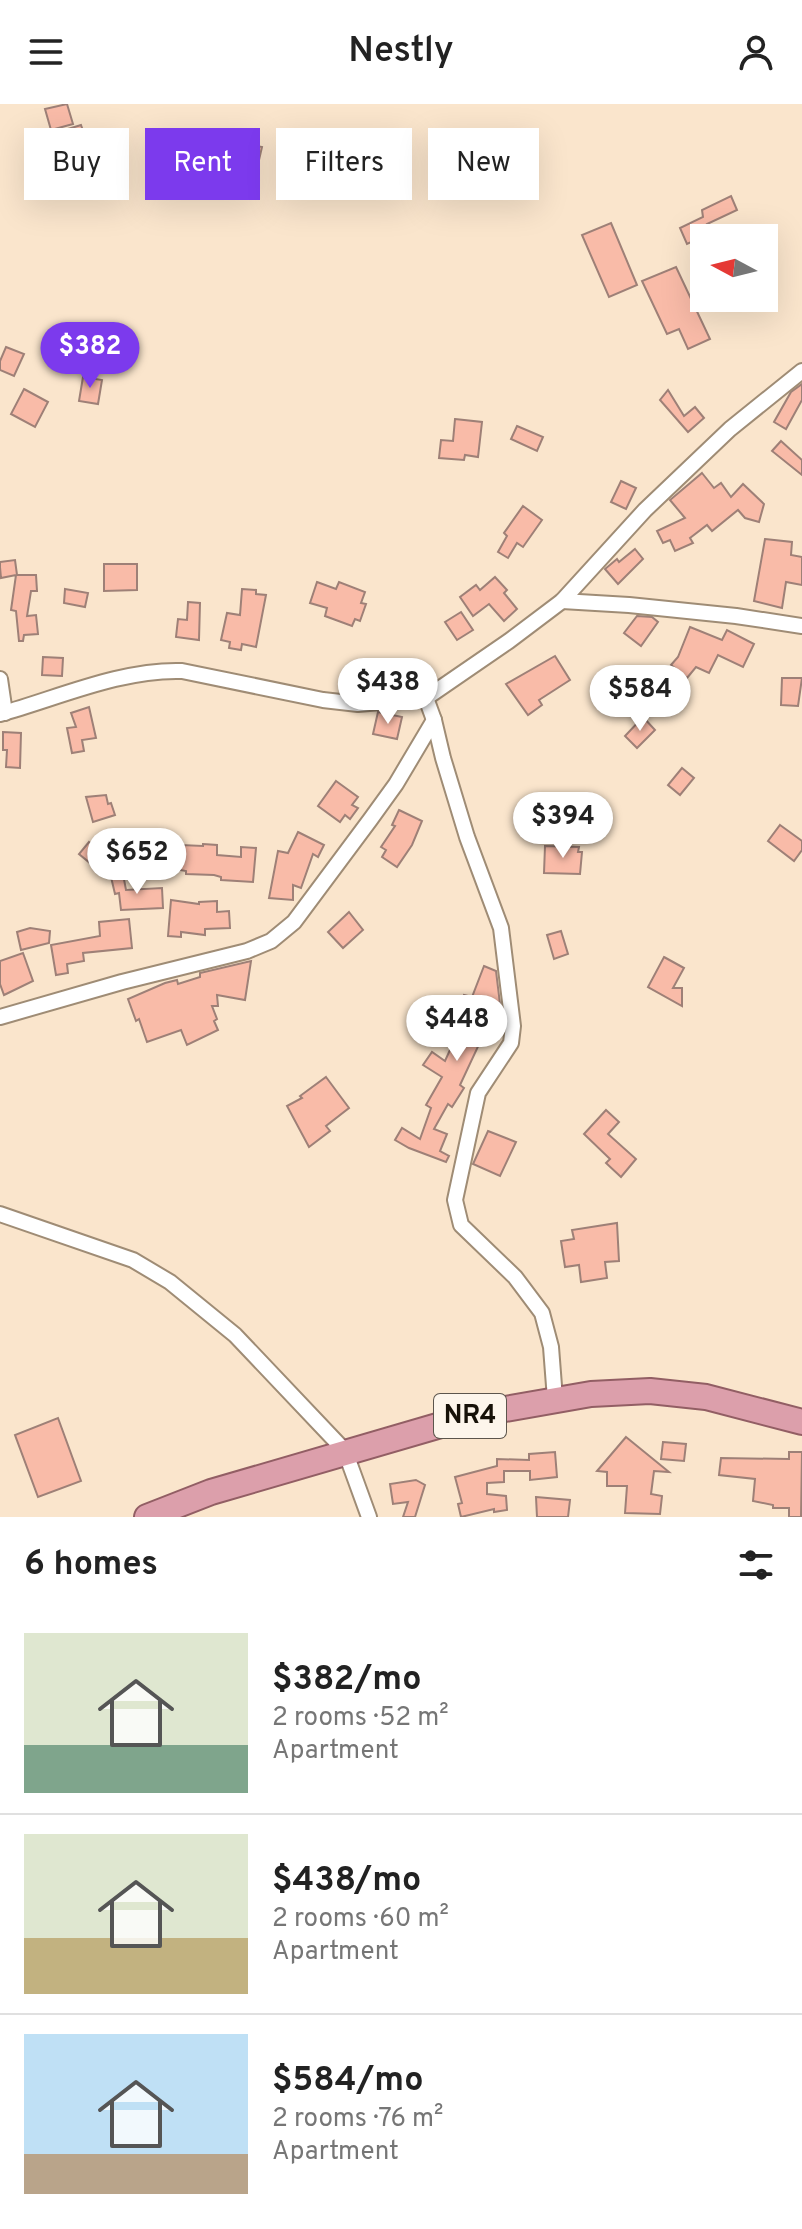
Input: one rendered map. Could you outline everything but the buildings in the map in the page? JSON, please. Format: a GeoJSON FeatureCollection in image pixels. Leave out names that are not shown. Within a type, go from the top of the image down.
{"type":"FeatureCollection","features":[{"type":"Feature","properties":{"kind":"highway","name":"NR4"},"geometry":{"type":"LineString","coordinates":[[147,1517],[211,1492],[345,1451],[482,1413],[555,1399],[650,1391],[706,1397],[802,1422]]}},
{"type":"Feature","properties":{"kind":"street"},"geometry":{"type":"LineString","coordinates":[[0,679],[2,713],[162,670],[182,671],[323,700],[358,704],[426,698],[562,601],[645,510],[719,439],[802,371]]}},
{"type":"Feature","properties":{"kind":"street"},"geometry":{"type":"LineString","coordinates":[[562,601],[690,611],[802,626]]}},
{"type":"Feature","properties":{"kind":"street"},"geometry":{"type":"LineString","coordinates":[[426,698],[467,837],[501,928],[513,1026],[511,1043],[478,1093],[455,1200],[461,1225],[515,1277],[542,1313],[551,1347],[555,1399]]}},
{"type":"Feature","properties":{"kind":"street"},"geometry":{"type":"LineString","coordinates":[[0,1017],[247,951],[271,941],[294,922],[370,820],[396,784],[434,720]]}},
{"type":"Feature","properties":{"kind":"street"},"geometry":{"type":"LineString","coordinates":[[0,1214],[133,1260],[170,1282],[235,1335],[345,1451],[369,1517]]}}]}
